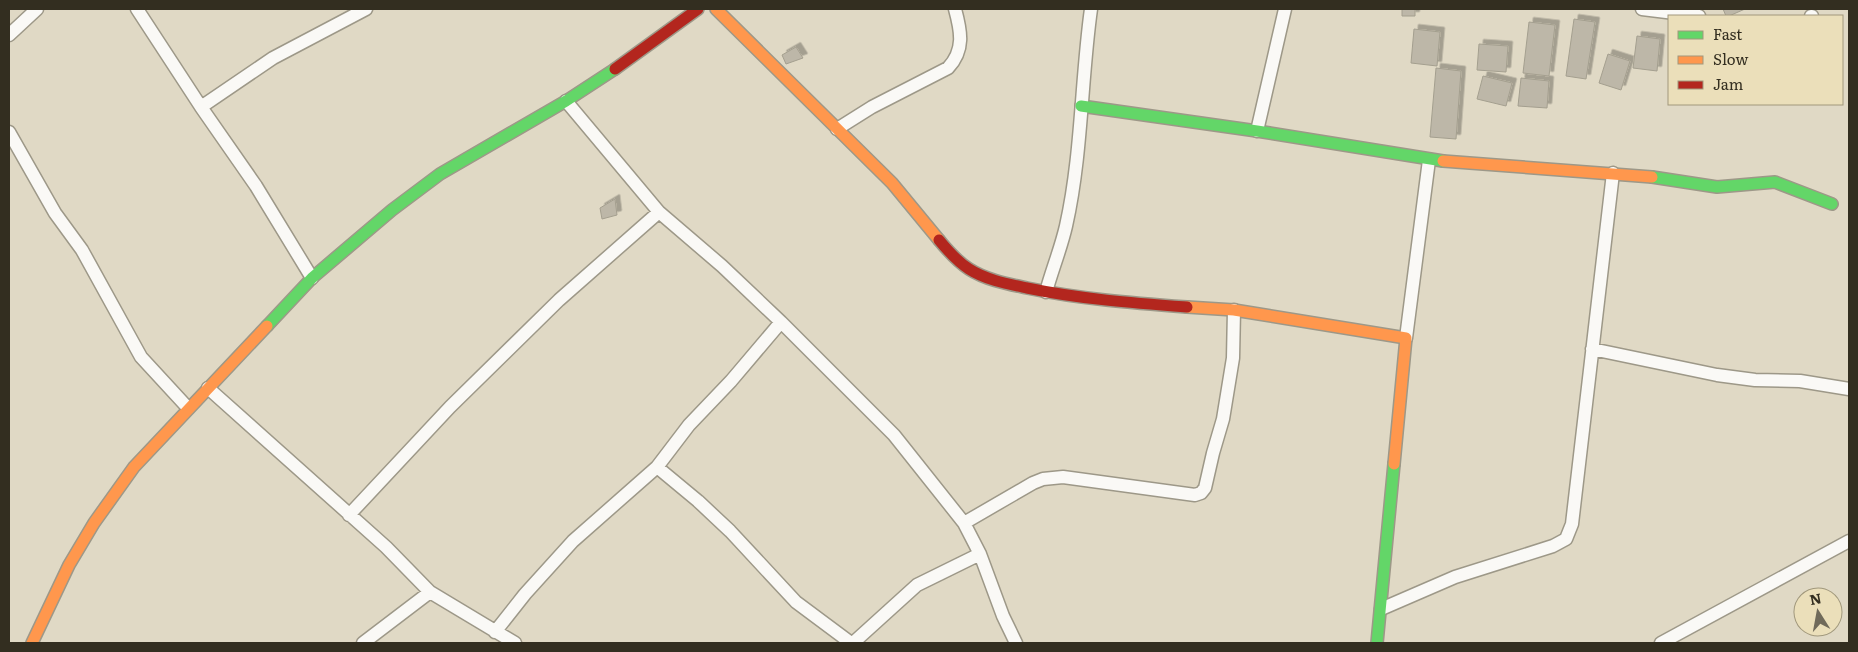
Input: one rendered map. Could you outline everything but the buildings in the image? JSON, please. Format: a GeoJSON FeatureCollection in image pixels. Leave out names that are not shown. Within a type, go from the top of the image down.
{"type":"FeatureCollection","features":[{"type":"Feature","properties":{"kind":"street"},"geometry":{"type":"LineString","coordinates":[[9,35],[37,9]]}},
{"type":"Feature","properties":{"kind":"street"},"geometry":{"type":"LineString","coordinates":[[137,9],[201,107],[256,186],[312,278]]}},
{"type":"Feature","properties":{"kind":"street"},"geometry":{"type":"LineString","coordinates":[[201,107],[273,58],[366,9]]}},
{"type":"Feature","properties":{"kind":"street"},"geometry":{"type":"LineString","coordinates":[[32,643],[69,565],[94,523],[134,467],[312,278],[392,210],[440,174],[566,101],[621,65],[698,9]]}},
{"type":"Feature","properties":{"kind":"street"},"geometry":{"type":"LineString","coordinates":[[716,9],[892,183],[948,250],[969,269],[993,279],[1046,292],[1113,302],[1234,310],[1406,338]]}},
{"type":"Feature","properties":{"kind":"street"},"geometry":{"type":"LineString","coordinates":[[837,129],[872,107],[948,68],[959,52],[962,38],[955,9]]}},
{"type":"Feature","properties":{"kind":"street"},"geometry":{"type":"LineString","coordinates":[[1046,292],[1066,226],[1073,183],[1091,9]]}},
{"type":"Feature","properties":{"kind":"street"},"geometry":{"type":"LineString","coordinates":[[1257,131],[1285,9]]}},
{"type":"Feature","properties":{"kind":"street"},"geometry":{"type":"LineString","coordinates":[[1642,9],[1691,15]]}},
{"type":"Feature","properties":{"kind":"street"},"geometry":{"type":"LineString","coordinates":[[566,101],[659,212],[722,266],[894,435],[964,523],[980,554],[1003,616],[1016,643]]}},
{"type":"Feature","properties":{"kind":"street"},"geometry":{"type":"LineString","coordinates":[[1081,106],[1257,131],[1429,160],[1669,178],[1716,187],[1775,182],[1832,204]]}},
{"type":"Feature","properties":{"kind":"street"},"geometry":{"type":"LineString","coordinates":[[9,132],[55,213],[82,250],[141,357],[188,408]]}},
{"type":"Feature","properties":{"kind":"street"},"geometry":{"type":"LineString","coordinates":[[1377,643],[1406,338],[1429,160]]}},
{"type":"Feature","properties":{"kind":"street"},"geometry":{"type":"LineString","coordinates":[[1381,609],[1455,577],[1553,546],[1566,538],[1572,524],[1613,173]]}},
{"type":"Feature","properties":{"kind":"street"},"geometry":{"type":"LineString","coordinates":[[349,515],[450,407],[559,300],[659,212]]}},
{"type":"Feature","properties":{"kind":"street"},"geometry":{"type":"LineString","coordinates":[[964,523],[1021,489],[1043,479],[1063,477],[1195,495],[1201,493],[1205,488],[1223,419],[1233,358],[1234,310]]}},
{"type":"Feature","properties":{"kind":"street"},"geometry":{"type":"LineString","coordinates":[[495,632],[525,594],[573,541],[657,468],[689,425],[731,381],[781,322]]}},
{"type":"Feature","properties":{"kind":"street"},"geometry":{"type":"LineString","coordinates":[[1592,349],[1717,376],[1755,380],[1800,381],[1849,389]]}},
{"type":"Feature","properties":{"kind":"street"},"geometry":{"type":"LineString","coordinates":[[208,388],[404,564],[430,592],[515,643]]}},
{"type":"Feature","properties":{"kind":"street"},"geometry":{"type":"LineString","coordinates":[[657,468],[730,530],[796,602],[852,643],[917,584],[980,554]]}},
{"type":"Feature","properties":{"kind":"street"},"geometry":{"type":"LineString","coordinates":[[1661,643],[1849,541]]}},
{"type":"Feature","properties":{"kind":"street"},"geometry":{"type":"LineString","coordinates":[[363,643],[430,592]]}},
{"type":"Feature","properties":{"kind":"traffic: fast"},"geometry":{"type":"LineString","coordinates":[[267,326],[312,278],[392,210],[440,174],[566,101],[615,69]]}},
{"type":"Feature","properties":{"kind":"traffic: fast"},"geometry":{"type":"LineString","coordinates":[[1081,106],[1257,131],[1443,161]]}},
{"type":"Feature","properties":{"kind":"traffic: fast"},"geometry":{"type":"LineString","coordinates":[[1652,177],[1717,187],[1775,182],[1832,204]]}},
{"type":"Feature","properties":{"kind":"traffic: fast"},"geometry":{"type":"LineString","coordinates":[[1377,643],[1394,464]]}},
{"type":"Feature","properties":{"kind":"traffic: slow"},"geometry":{"type":"LineString","coordinates":[[716,9],[892,183],[939,240]]}},
{"type":"Feature","properties":{"kind":"traffic: slow"},"geometry":{"type":"LineString","coordinates":[[1443,161],[1652,177]]}},
{"type":"Feature","properties":{"kind":"traffic: slow"},"geometry":{"type":"LineString","coordinates":[[1187,307],[1234,310],[1406,338],[1394,464]]}},
{"type":"Feature","properties":{"kind":"traffic: slow"},"geometry":{"type":"LineString","coordinates":[[32,643],[69,565],[94,523],[134,467],[267,326]]}},
{"type":"Feature","properties":{"kind":"traffic: jam"},"geometry":{"type":"LineString","coordinates":[[615,69],[698,9]]}},
{"type":"Feature","properties":{"kind":"traffic: jam"},"geometry":{"type":"LineString","coordinates":[[939,240],[965,266],[976,273],[997,281],[1047,292],[1087,298],[1187,307]]}}]}
